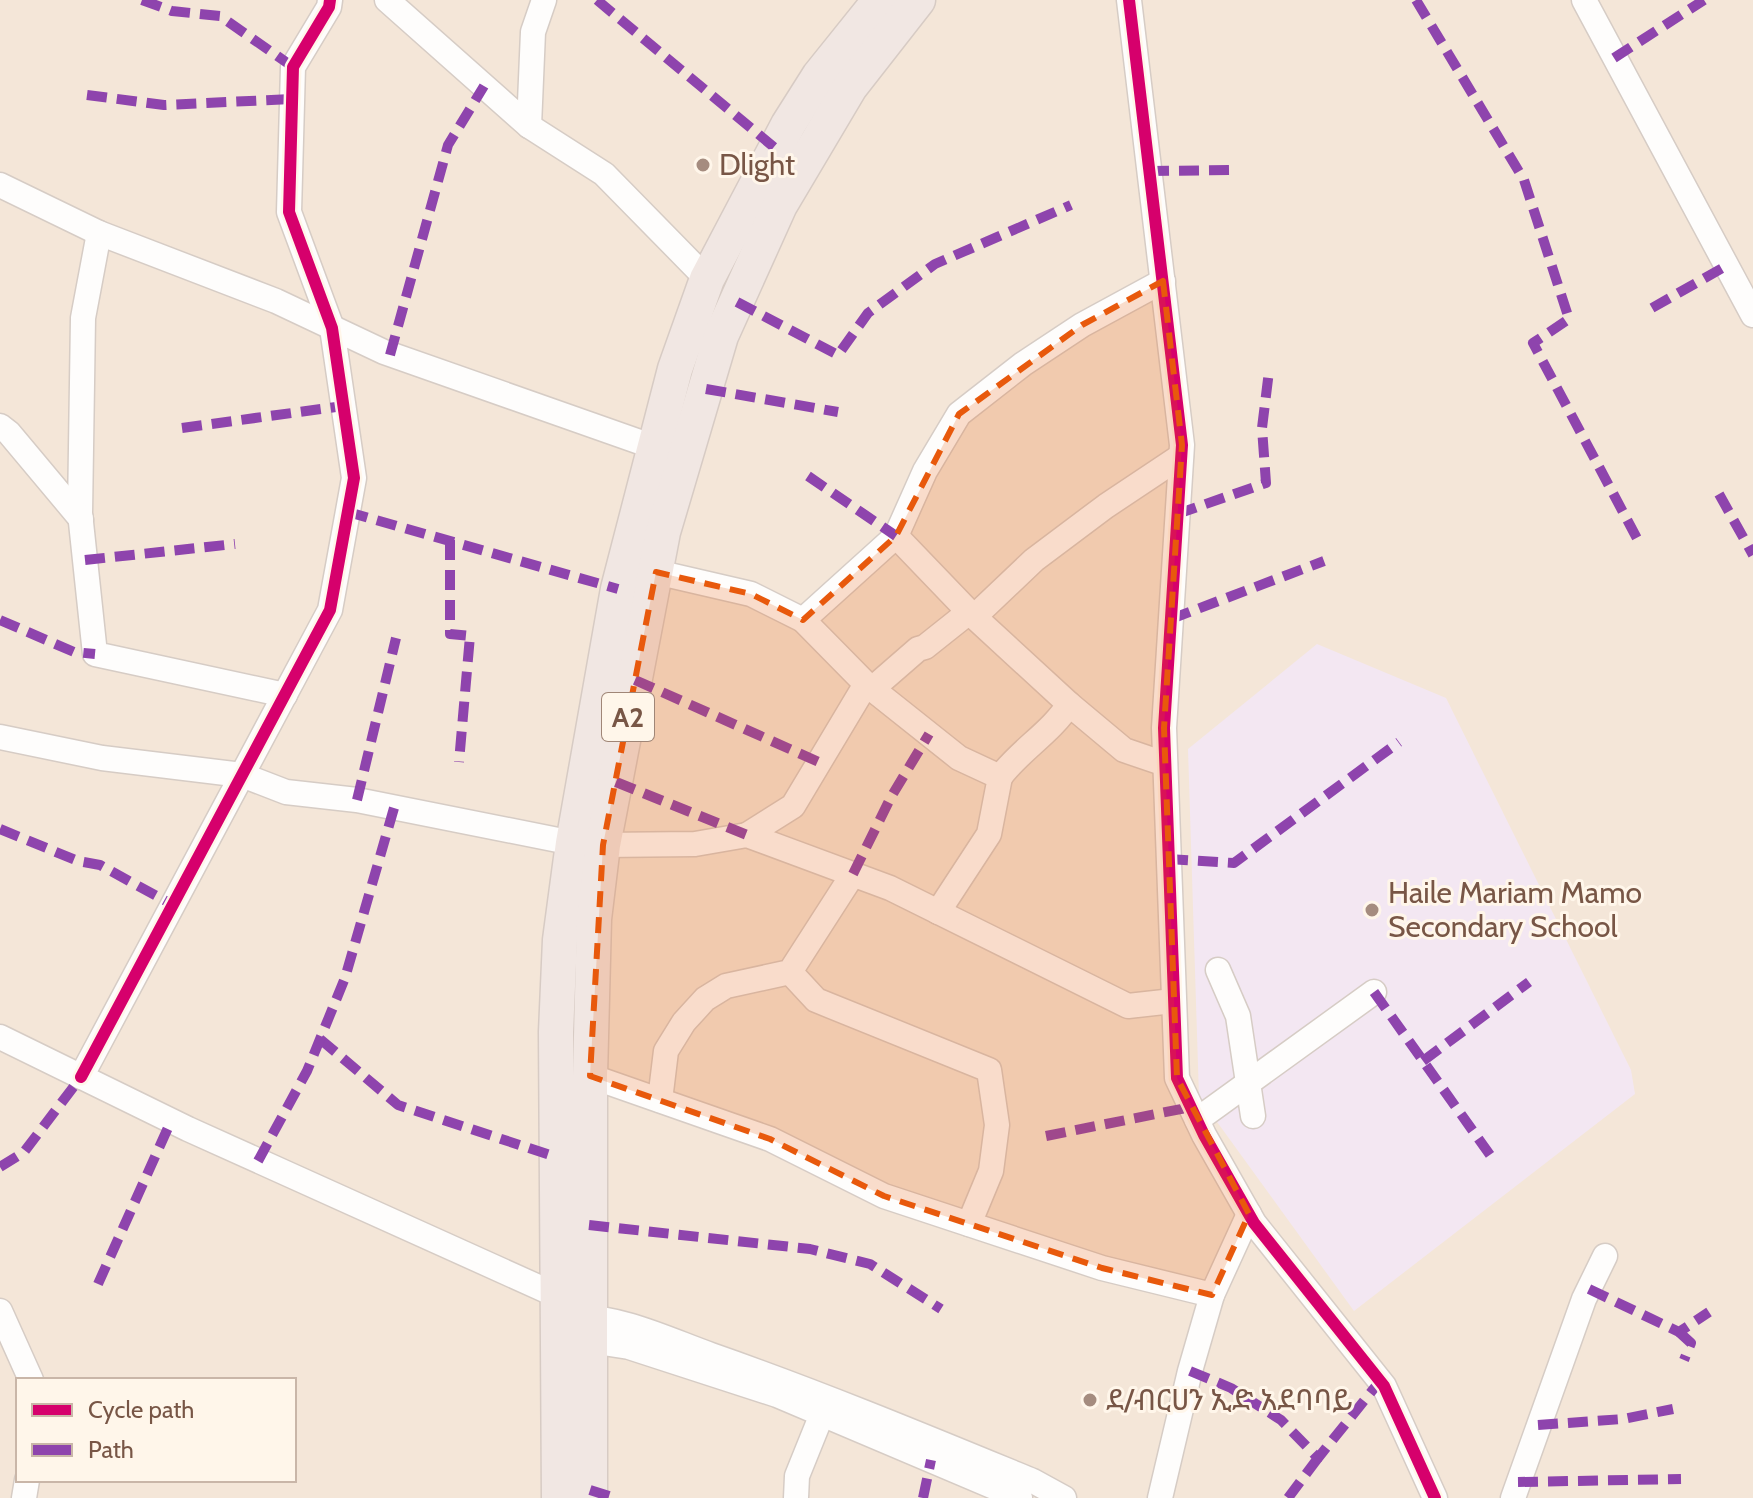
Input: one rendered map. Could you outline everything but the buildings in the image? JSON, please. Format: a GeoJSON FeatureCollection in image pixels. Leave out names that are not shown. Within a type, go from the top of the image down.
{"type":"FeatureCollection","features":[{"type":"Feature","properties":{"kind":"highway","name":"A2"},"geometry":{"type":"LineString","coordinates":[[559,1498],[590,1076],[594,919],[588,844],[618,589],[675,369],[707,279],[757,180],[796,112],[819,76],[880,0]]}},
{"type":"Feature","properties":{"kind":"highway","name":"A2"},"geometry":{"type":"LineString","coordinates":[[590,1498],[571,1321],[556,1032],[560,940],[588,844],[656,572],[663,532],[721,336],[780,205],[850,87],[918,0]]}},
{"type":"Feature","properties":{"kind":"street"},"geometry":{"type":"LineString","coordinates":[[81,1077],[330,610],[354,478],[332,328],[289,212],[293,67],[329,7],[330,0]]}},
{"type":"Feature","properties":{"kind":"street"},"geometry":{"type":"LineString","coordinates":[[387,0],[529,126],[604,174],[707,279]]}},
{"type":"Feature","properties":{"kind":"street"},"geometry":{"type":"LineString","coordinates":[[529,126],[533,32],[544,0]]}},
{"type":"Feature","properties":{"kind":"street"},"geometry":{"type":"LineString","coordinates":[[1129,0],[1181,456],[1164,728],[1177,1078],[1249,1214],[1384,1386],[1435,1498]]}},
{"type":"Feature","properties":{"kind":"street"},"geometry":{"type":"LineString","coordinates":[[1584,0],[1753,315]]}},
{"type":"Feature","properties":{"kind":"street"},"geometry":{"type":"LineString","coordinates":[[0,185],[99,233],[276,301],[390,355],[654,447]]}},
{"type":"Feature","properties":{"kind":"street"},"geometry":{"type":"LineString","coordinates":[[99,233],[83,318],[81,519],[95,654],[285,695]]}},
{"type":"Feature","properties":{"kind":"street"},"geometry":{"type":"LineString","coordinates":[[803,620],[896,536],[925,471],[959,414],[1023,364],[1070,333],[1163,281]]}},
{"type":"Feature","properties":{"kind":"street"},"geometry":{"type":"LineString","coordinates":[[0,426],[81,519]]}},
{"type":"Feature","properties":{"kind":"street"},"geometry":{"type":"LineString","coordinates":[[0,737],[102,758],[242,775],[286,792],[357,800],[588,844],[695,844],[747,835],[793,806],[869,686],[918,649],[972,615],[1034,560],[1106,506],[1181,456]]}},
{"type":"Feature","properties":{"kind":"street"},"geometry":{"type":"LineString","coordinates":[[896,536],[972,615],[1069,704],[1124,750],[1165,764]]}},
{"type":"Feature","properties":{"kind":"street"},"geometry":{"type":"LineString","coordinates":[[656,572],[751,594],[803,620],[869,686],[959,758],[1000,777]]}},
{"type":"Feature","properties":{"kind":"street"},"geometry":{"type":"LineString","coordinates":[[938,912],[989,834],[1000,777],[1011,762],[1061,716],[1069,704]]}},
{"type":"Feature","properties":{"kind":"street"},"geometry":{"type":"LineString","coordinates":[[747,835],[890,888],[1128,1006],[1173,1001]]}},
{"type":"Feature","properties":{"kind":"street"},"geometry":{"type":"LineString","coordinates":[[660,1100],[666,1051],[684,1022],[705,999],[726,986],[790,972],[853,874]]}},
{"type":"Feature","properties":{"kind":"street"},"geometry":{"type":"LineString","coordinates":[[1218,970],[1238,1016],[1253,1116]]}},
{"type":"Feature","properties":{"kind":"street"},"geometry":{"type":"LineString","coordinates":[[790,972],[816,1000],[989,1070],[997,1125],[991,1171],[969,1224]]}},
{"type":"Feature","properties":{"kind":"street"},"geometry":{"type":"LineString","coordinates":[[1197,1120],[1374,992]]}},
{"type":"Feature","properties":{"kind":"street"},"geometry":{"type":"LineString","coordinates":[[0,1037],[571,1321],[629,1347],[777,1395],[1020,1498]]}},
{"type":"Feature","properties":{"kind":"street"},"geometry":{"type":"LineString","coordinates":[[590,1076],[770,1139],[884,1196],[1102,1268],[1212,1295]]}},
{"type":"Feature","properties":{"kind":"street"},"geometry":{"type":"LineString","coordinates":[[1160,1498],[1190,1371],[1212,1295],[1249,1214]]}},
{"type":"Feature","properties":{"kind":"street"},"geometry":{"type":"LineString","coordinates":[[1513,1498],[1584,1299],[1605,1256]]}},
{"type":"Feature","properties":{"kind":"street"},"geometry":{"type":"LineString","coordinates":[[0,1311],[30,1378]]}},
{"type":"Feature","properties":{"kind":"street"},"geometry":{"type":"LineString","coordinates":[[571,1321],[636,1328],[816,1392],[1033,1481],[1064,1498]]}},
{"type":"Feature","properties":{"kind":"street"},"geometry":{"type":"LineString","coordinates":[[796,1498],[797,1476],[822,1414]]}},
{"type":"Feature","properties":{"kind":"highlighted area"},"geometry":{"type":"Polygon","coordinates":[[[1163,281],[1182,445],[1164,728],[1177,1078],[1249,1214],[1212,1295],[1102,1268],[884,1196],[770,1139],[590,1076],[603,845],[656,572],[751,594],[803,620],[896,536],[959,414],[1082,325],[1163,281]]]}},
{"type":"Feature","properties":{"kind":"shaded area"},"geometry":{"type":"Polygon","coordinates":[[[0,0],[1753,0],[1753,1498],[0,1498],[0,0]]]}},
{"type":"Feature","properties":{"kind":"shaded area","name":"Haile Mariam Mamo Secondary School"},"geometry":{"type":"Polygon","coordinates":[[[1317,644],[1446,698],[1631,1070],[1635,1094],[1354,1311],[1199,1097],[1188,749],[1317,644]]]}},
{"type":"Feature","properties":{"kind":"marked path"},"geometry":{"type":"LineString","coordinates":[[142,0],[172,11],[220,16],[293,67]]}},
{"type":"Feature","properties":{"kind":"marked path"},"geometry":{"type":"LineString","coordinates":[[597,0],[775,148]]}},
{"type":"Feature","properties":{"kind":"marked path"},"geometry":{"type":"LineString","coordinates":[[1416,0],[1524,180],[1569,319],[1533,343],[1640,544]]}},
{"type":"Feature","properties":{"kind":"marked path"},"geometry":{"type":"LineString","coordinates":[[1614,58],[1704,0]]}},
{"type":"Feature","properties":{"kind":"marked path"},"geometry":{"type":"LineString","coordinates":[[390,355],[448,145],[484,86]]}},
{"type":"Feature","properties":{"kind":"marked path"},"geometry":{"type":"LineString","coordinates":[[87,95],[164,105],[292,99]]}},
{"type":"Feature","properties":{"kind":"marked path"},"geometry":{"type":"LineString","coordinates":[[1149,171],[1230,170]]}},
{"type":"Feature","properties":{"kind":"marked path"},"geometry":{"type":"LineString","coordinates":[[737,302],[838,355],[868,313],[935,264],[1071,205]]}},
{"type":"Feature","properties":{"kind":"marked path"},"geometry":{"type":"LineString","coordinates":[[1652,308],[1726,266]]}},
{"type":"Feature","properties":{"kind":"marked path"},"geometry":{"type":"LineString","coordinates":[[1177,514],[1266,483],[1262,428],[1269,371]]}},
{"type":"Feature","properties":{"kind":"marked path"},"geometry":{"type":"LineString","coordinates":[[706,389],[838,412]]}},
{"type":"Feature","properties":{"kind":"marked path"},"geometry":{"type":"LineString","coordinates":[[182,428],[343,406]]}},
{"type":"Feature","properties":{"kind":"marked path"},"geometry":{"type":"LineString","coordinates":[[808,476],[896,536]]}},
{"type":"Feature","properties":{"kind":"marked path"},"geometry":{"type":"LineString","coordinates":[[1719,494],[1753,555]]}},
{"type":"Feature","properties":{"kind":"marked path"},"geometry":{"type":"LineString","coordinates":[[348,512],[618,589]]}},
{"type":"Feature","properties":{"kind":"marked path"},"geometry":{"type":"LineString","coordinates":[[450,540],[450,634],[470,636],[459,762]]}},
{"type":"Feature","properties":{"kind":"marked path"},"geometry":{"type":"LineString","coordinates":[[85,560],[235,544]]}},
{"type":"Feature","properties":{"kind":"marked path"},"geometry":{"type":"LineString","coordinates":[[1171,619],[1324,561]]}},
{"type":"Feature","properties":{"kind":"marked path"},"geometry":{"type":"LineString","coordinates":[[0,620],[74,652],[95,654]]}},
{"type":"Feature","properties":{"kind":"marked path"},"geometry":{"type":"LineString","coordinates":[[357,800],[396,638]]}},
{"type":"Feature","properties":{"kind":"marked path"},"geometry":{"type":"LineString","coordinates":[[635,680],[821,763]]}},
{"type":"Feature","properties":{"kind":"marked path"},"geometry":{"type":"LineString","coordinates":[[853,874],[891,797],[929,734]]}},
{"type":"Feature","properties":{"kind":"marked path"},"geometry":{"type":"LineString","coordinates":[[1168,859],[1234,863],[1399,742]]}},
{"type":"Feature","properties":{"kind":"marked path"},"geometry":{"type":"LineString","coordinates":[[616,782],[747,835]]}},
{"type":"Feature","properties":{"kind":"marked path"},"geometry":{"type":"LineString","coordinates":[[258,1161],[307,1071],[345,978],[394,808]]}},
{"type":"Feature","properties":{"kind":"marked path"},"geometry":{"type":"LineString","coordinates":[[0,829],[78,861],[100,865],[173,905]]}},
{"type":"Feature","properties":{"kind":"marked path"},"geometry":{"type":"LineString","coordinates":[[1423,1061],[1529,982]]}},
{"type":"Feature","properties":{"kind":"marked path"},"geometry":{"type":"LineString","coordinates":[[1374,992],[1495,1162]]}},
{"type":"Feature","properties":{"kind":"marked path"},"geometry":{"type":"LineString","coordinates":[[320,1039],[398,1105],[556,1157]]}},
{"type":"Feature","properties":{"kind":"marked path"},"geometry":{"type":"LineString","coordinates":[[0,1167],[24,1152],[81,1077]]}},
{"type":"Feature","properties":{"kind":"marked path"},"geometry":{"type":"LineString","coordinates":[[1046,1136],[1191,1107]]}},
{"type":"Feature","properties":{"kind":"marked path"},"geometry":{"type":"LineString","coordinates":[[98,1284],[171,1121]]}},
{"type":"Feature","properties":{"kind":"marked path"},"geometry":{"type":"LineString","coordinates":[[589,1225],[810,1249],[870,1264],[941,1309]]}},
{"type":"Feature","properties":{"kind":"marked path"},"geometry":{"type":"LineString","coordinates":[[1589,1289],[1679,1332],[1709,1312]]}},
{"type":"Feature","properties":{"kind":"marked path"},"geometry":{"type":"LineString","coordinates":[[1679,1332],[1691,1343],[1684,1360]]}},
{"type":"Feature","properties":{"kind":"marked path"},"geometry":{"type":"LineString","coordinates":[[1190,1371],[1231,1388],[1281,1420],[1318,1458],[1380,1381]]}},
{"type":"Feature","properties":{"kind":"marked path"},"geometry":{"type":"LineString","coordinates":[[1538,1425],[1623,1419],[1673,1409]]}},
{"type":"Feature","properties":{"kind":"marked path"},"geometry":{"type":"LineString","coordinates":[[1288,1498],[1318,1458]]}},
{"type":"Feature","properties":{"kind":"marked path"},"geometry":{"type":"LineString","coordinates":[[923,1498],[931,1460]]}},
{"type":"Feature","properties":{"kind":"marked path"},"geometry":{"type":"LineString","coordinates":[[1518,1482],[1681,1479]]}},
{"type":"Feature","properties":{"kind":"marked path"},"geometry":{"type":"LineString","coordinates":[[590,1490],[615,1498]]}},
{"type":"Feature","properties":{"kind":"cycle path"},"geometry":{"type":"LineString","coordinates":[[81,1077],[330,610],[354,478],[332,328],[289,212],[293,67],[329,7],[330,0]]}},
{"type":"Feature","properties":{"kind":"cycle path"},"geometry":{"type":"LineString","coordinates":[[1129,0],[1182,445],[1164,728],[1177,1078],[1204,1135],[1254,1223],[1384,1386],[1435,1498]]}},
{"type":"Feature","properties":{"kind":"place","name":"Dlight"},"geometry":{"type":"Point","coordinates":[703,165]}},
{"type":"Feature","properties":{"kind":"place","name":"Haile Mariam Mamo Secondary School"},"geometry":{"type":"Point","coordinates":[1372,910]}},
{"type":"Feature","properties":{"kind":"place","name":"ደ/ብርሀን ኢድ አደባባይ"},"geometry":{"type":"Point","coordinates":[1090,1400]}}]}
